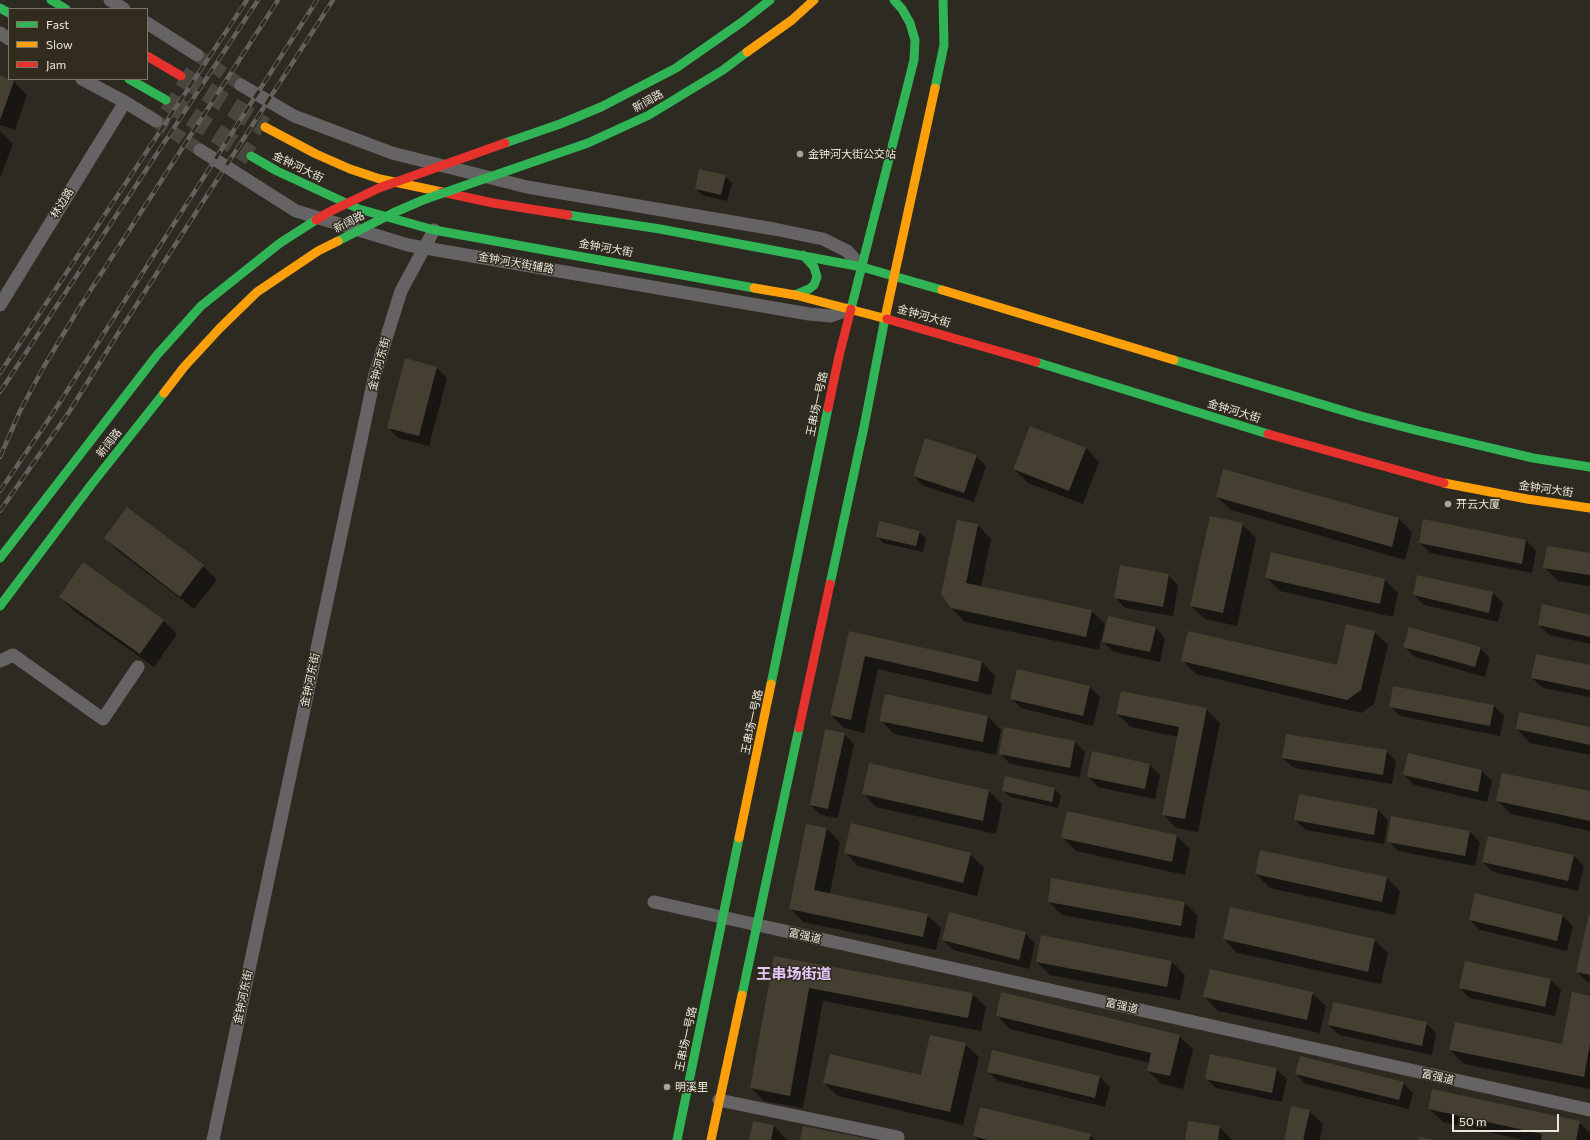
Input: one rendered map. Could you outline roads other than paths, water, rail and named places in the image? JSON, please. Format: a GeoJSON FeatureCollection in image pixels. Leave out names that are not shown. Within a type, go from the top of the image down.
{"type":"FeatureCollection","features":[{"type":"Feature","properties":{"kind":"main road"},"geometry":{"type":"LineString","coordinates":[[51,0],[64,8]]}},
{"type":"Feature","properties":{"kind":"main road","name":"新阔路"},"geometry":{"type":"LineString","coordinates":[[0,558],[157,355],[201,306],[280,243],[329,212],[379,188],[560,124],[601,107],[676,68],[742,22],[770,0]]}},
{"type":"Feature","properties":{"kind":"main road","name":"新阔路"},"geometry":{"type":"LineString","coordinates":[[0,606],[91,485],[184,367],[220,328],[258,292],[318,251],[393,213],[424,200],[588,143],[648,115],[723,70],[792,20],[814,0]]}},
{"type":"Feature","properties":{"kind":"main road","name":"王串场一号路"},"geometry":{"type":"LineString","coordinates":[[677,1140],[839,356],[914,60],[915,40],[910,23],[902,9],[894,0]]}},
{"type":"Feature","properties":{"kind":"main road"},"geometry":{"type":"LineString","coordinates":[[711,1140],[944,45],[943,0]]}},
{"type":"Feature","properties":{"kind":"main road"},"geometry":{"type":"LineString","coordinates":[[148,57],[181,76]]}},
{"type":"Feature","properties":{"kind":"main road"},"geometry":{"type":"LineString","coordinates":[[131,80],[166,100]]}},
{"type":"Feature","properties":{"kind":"main road","name":"金钟河大街"},"geometry":{"type":"LineString","coordinates":[[265,127],[316,154],[350,169],[380,179],[493,203],[660,229],[862,267],[1361,416],[1533,458],[1590,467]]}},
{"type":"Feature","properties":{"kind":"main road","name":"金钟河大街"},"geometry":{"type":"LineString","coordinates":[[251,156],[277,171],[359,209],[434,230],[795,295],[885,318],[1284,438],[1454,486],[1526,499],[1590,508]]}},
{"type":"Feature","properties":{"kind":"main road"},"geometry":{"type":"LineString","coordinates":[[795,295],[809,289],[814,285],[817,277],[814,267],[803,255]]}},
{"type":"Feature","properties":{"kind":"street"},"geometry":{"type":"LineString","coordinates":[[110,0],[122,8]]}},
{"type":"Feature","properties":{"kind":"street"},"geometry":{"type":"LineString","coordinates":[[148,24],[197,55]]}},
{"type":"Feature","properties":{"kind":"street"},"geometry":{"type":"LineString","coordinates":[[84,80],[156,121]]}},
{"type":"Feature","properties":{"kind":"street"},"geometry":{"type":"LineString","coordinates":[[241,85],[294,116],[392,154],[527,187],[774,229],[823,239],[847,251],[862,267]]}},
{"type":"Feature","properties":{"kind":"street","name":"林边路"},"geometry":{"type":"LineString","coordinates":[[0,305],[125,102]]}},
{"type":"Feature","properties":{"kind":"street","name":"金钟河大街辅路"},"geometry":{"type":"LineString","coordinates":[[200,150],[296,211],[424,249],[809,314],[831,316],[851,309]]}},
{"type":"Feature","properties":{"kind":"street","name":"金钟河东街"},"geometry":{"type":"LineString","coordinates":[[213,1140],[375,374],[401,291],[434,230]]}},
{"type":"Feature","properties":{"kind":"street"},"geometry":{"type":"LineString","coordinates":[[0,661],[13,655],[103,719],[138,667]]}},
{"type":"Feature","properties":{"kind":"street","name":"富强道"},"geometry":{"type":"LineString","coordinates":[[654,902],[1590,1110]]}},
{"type":"Feature","properties":{"kind":"street"},"geometry":{"type":"LineString","coordinates":[[720,1100],[898,1137]]}},
{"type":"Feature","properties":{"kind":"tunnel"},"geometry":{"type":"LineString","coordinates":[[197,55],[241,85]]}},
{"type":"Feature","properties":{"kind":"tunnel"},"geometry":{"type":"LineString","coordinates":[[181,76],[265,127]]}},
{"type":"Feature","properties":{"kind":"tunnel"},"geometry":{"type":"LineString","coordinates":[[166,100],[251,156]]}},
{"type":"Feature","properties":{"kind":"tunnel"},"geometry":{"type":"LineString","coordinates":[[156,121],[200,150]]}},
{"type":"Feature","properties":{"kind":"railway"},"geometry":{"type":"LineString","coordinates":[[0,373],[247,0]]}},
{"type":"Feature","properties":{"kind":"railway"},"geometry":{"type":"LineString","coordinates":[[0,392],[258,0]]}},
{"type":"Feature","properties":{"kind":"railway"},"geometry":{"type":"LineString","coordinates":[[0,457],[20,411],[43,368],[79,308],[278,0]]}},
{"type":"Feature","properties":{"kind":"railway"},"geometry":{"type":"LineString","coordinates":[[0,491],[51,416],[317,0]]}},
{"type":"Feature","properties":{"kind":"railway"},"geometry":{"type":"LineString","coordinates":[[0,511],[69,412],[333,0]]}},
{"type":"Feature","properties":{"kind":"place","name":"金钟河大街公交站"},"geometry":{"type":"Point","coordinates":[800,154]}},
{"type":"Feature","properties":{"kind":"place","name":"开云大厦"},"geometry":{"type":"Point","coordinates":[1448,504]}},
{"type":"Feature","properties":{"kind":"place","name":"明溪里"},"geometry":{"type":"Point","coordinates":[667,1087]}},
{"type":"Feature","properties":{"kind":"district","name":"王串场街道"},"geometry":{"type":"Point","coordinates":[794,974]}}]}
